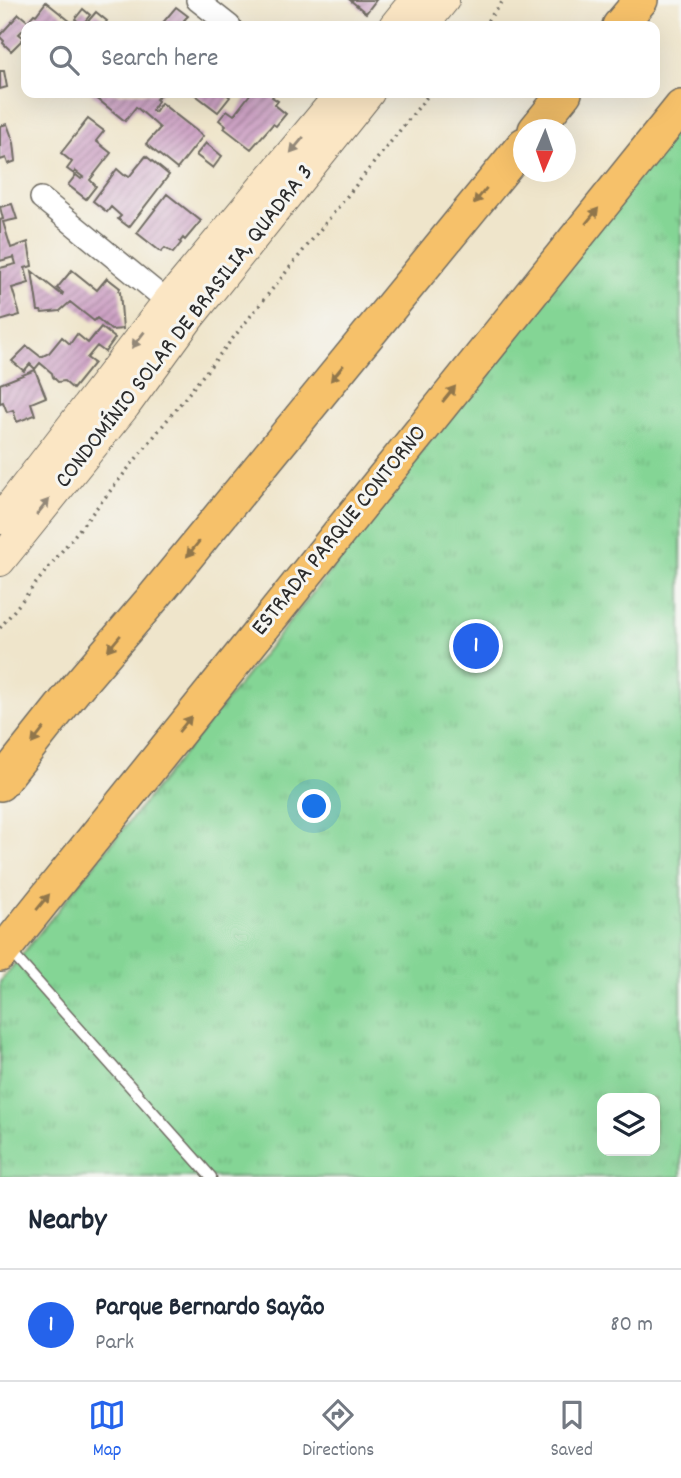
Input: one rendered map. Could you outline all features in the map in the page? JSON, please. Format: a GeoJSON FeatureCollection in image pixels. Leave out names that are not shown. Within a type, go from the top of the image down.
{"type":"FeatureCollection","features":[{"type":"Feature","properties":{"kind":"main road"},"geometry":{"type":"LineString","coordinates":[[623,21],[641,0]]}},
{"type":"Feature","properties":{"kind":"main road"},"geometry":{"type":"LineString","coordinates":[[544,119],[561,98]]}},
{"type":"Feature","properties":{"kind":"main road","name":"ESTRADA PARQUE CONTORNO"},"geometry":{"type":"LineString","coordinates":[[3,951],[681,107]]}},
{"type":"Feature","properties":{"kind":"main road"},"geometry":{"type":"LineString","coordinates":[[0,784],[513,156]]}},
{"type":"Feature","properties":{"kind":"street"},"geometry":{"type":"LineString","coordinates":[[197,0],[224,21]]}},
{"type":"Feature","properties":{"kind":"street"},"geometry":{"type":"LineString","coordinates":[[398,21],[415,0]]}},
{"type":"Feature","properties":{"kind":"street"},"geometry":{"type":"LineString","coordinates":[[427,21],[444,0]]}},
{"type":"Feature","properties":{"kind":"street","name":"CONDOMÍNIO SOLAR DE BRASILIA, QUADRA 3"},"geometry":{"type":"LineString","coordinates":[[0,519],[178,310],[333,103],[351,98]]}},
{"type":"Feature","properties":{"kind":"street"},"geometry":{"type":"LineString","coordinates":[[41,198],[178,310]]}},
{"type":"Feature","properties":{"kind":"street","name":"CONDOMÍNIO SOLAR DE BRASILIA, QUADRA 3"},"geometry":{"type":"LineString","coordinates":[[0,561],[125,406],[178,310]]}},
{"type":"Feature","properties":{"kind":"lane"},"geometry":{"type":"LineString","coordinates":[[3,951],[211,1177]]}},
{"type":"Feature","properties":{"kind":"path"},"geometry":{"type":"LineString","coordinates":[[487,21],[504,0]]}},
{"type":"Feature","properties":{"kind":"path"},"geometry":{"type":"LineString","coordinates":[[0,628],[426,98]]}},
{"type":"Feature","properties":{"kind":"green space"},"geometry":{"type":"Polygon","coordinates":[[[681,109],[681,1177],[0,1177],[0,982],[386,502],[556,260],[681,109]]]}},
{"type":"Feature","properties":{"kind":"building"},"geometry":{"type":"Polygon","coordinates":[[[350,0],[376,0],[366,13],[350,0]]]}},
{"type":"Feature","properties":{"kind":"building"},"geometry":{"type":"Polygon","coordinates":[[[46,2],[70,21],[28,21],[46,2]]]}},
{"type":"Feature","properties":{"kind":"building"},"geometry":{"type":"Polygon","coordinates":[[[176,7],[188,16],[185,21],[164,21],[176,7]]]}},
{"type":"Feature","properties":{"kind":"building"},"geometry":{"type":"Polygon","coordinates":[[[83,9],[90,15],[85,21],[75,19],[83,9]]]}},
{"type":"Feature","properties":{"kind":"building"},"geometry":{"type":"Polygon","coordinates":[[[96,12],[107,21],[88,21],[96,12]]]}},
{"type":"Feature","properties":{"kind":"building"},"geometry":{"type":"Polygon","coordinates":[[[19,14],[28,21],[21,21],[21,41],[11,51],[0,35],[19,14]]]}},
{"type":"Feature","properties":{"kind":"building"},"geometry":{"type":"Polygon","coordinates":[[[0,71],[4,71],[7,87],[0,89],[0,71]]]}},
{"type":"Feature","properties":{"kind":"building"},"geometry":{"type":"Polygon","coordinates":[[[96,98],[157,98],[152,110],[155,112],[161,103],[203,136],[177,169],[146,144],[160,128],[136,107],[125,121],[96,98]]]}},
{"type":"Feature","properties":{"kind":"building"},"geometry":{"type":"Polygon","coordinates":[[[200,98],[229,98],[218,112],[200,98]]]}},
{"type":"Feature","properties":{"kind":"building"},"geometry":{"type":"Polygon","coordinates":[[[247,98],[274,98],[278,101],[275,105],[286,114],[276,126],[273,124],[251,149],[224,128],[226,126],[219,120],[227,110],[234,115],[247,98]]]}},
{"type":"Feature","properties":{"kind":"building"},"geometry":{"type":"Polygon","coordinates":[[[88,119],[104,131],[96,141],[111,153],[90,180],[96,186],[86,199],[68,185],[76,175],[81,179],[83,177],[67,169],[72,162],[61,153],[88,119]]]}},
{"type":"Feature","properties":{"kind":"building"},"geometry":{"type":"Polygon","coordinates":[[[7,124],[14,143],[16,161],[8,164],[6,158],[0,160],[0,126],[7,124]]]}},
{"type":"Feature","properties":{"kind":"building"},"geometry":{"type":"Polygon","coordinates":[[[206,143],[222,156],[213,168],[196,155],[206,143]]]}},
{"type":"Feature","properties":{"kind":"building"},"geometry":{"type":"Polygon","coordinates":[[[146,156],[169,175],[129,227],[118,219],[121,216],[111,207],[107,212],[93,201],[117,169],[129,177],[146,156]]]}},
{"type":"Feature","properties":{"kind":"building"},"geometry":{"type":"Polygon","coordinates":[[[167,194],[201,221],[185,240],[183,238],[173,253],[165,248],[161,252],[137,233],[167,194]]]}},
{"type":"Feature","properties":{"kind":"building"},"geometry":{"type":"Polygon","coordinates":[[[12,204],[17,219],[3,222],[11,248],[28,242],[32,266],[25,268],[29,283],[12,288],[20,315],[0,321],[0,268],[16,264],[14,257],[0,261],[0,220],[3,219],[0,207],[12,204]]]}},
{"type":"Feature","properties":{"kind":"building"},"geometry":{"type":"Polygon","coordinates":[[[72,270],[97,290],[107,278],[120,288],[118,291],[123,329],[111,330],[97,318],[94,321],[70,302],[60,311],[38,311],[32,271],[62,295],[57,288],[72,270]]]}},
{"type":"Feature","properties":{"kind":"building"},"geometry":{"type":"Polygon","coordinates":[[[101,327],[115,338],[105,352],[97,346],[87,358],[94,363],[73,389],[64,381],[58,382],[40,363],[35,369],[30,364],[24,371],[12,361],[27,346],[41,357],[49,353],[62,337],[70,344],[77,334],[88,343],[101,327]]]}},
{"type":"Feature","properties":{"kind":"building"},"geometry":{"type":"Polygon","coordinates":[[[35,370],[46,397],[31,403],[35,415],[17,422],[13,410],[7,412],[3,402],[0,403],[0,384],[35,370]]]}},
{"type":"Feature","properties":{"kind":"place","name":"Parque Bernardo Sayão"},"geometry":{"type":"Point","coordinates":[476,646]}}]}
